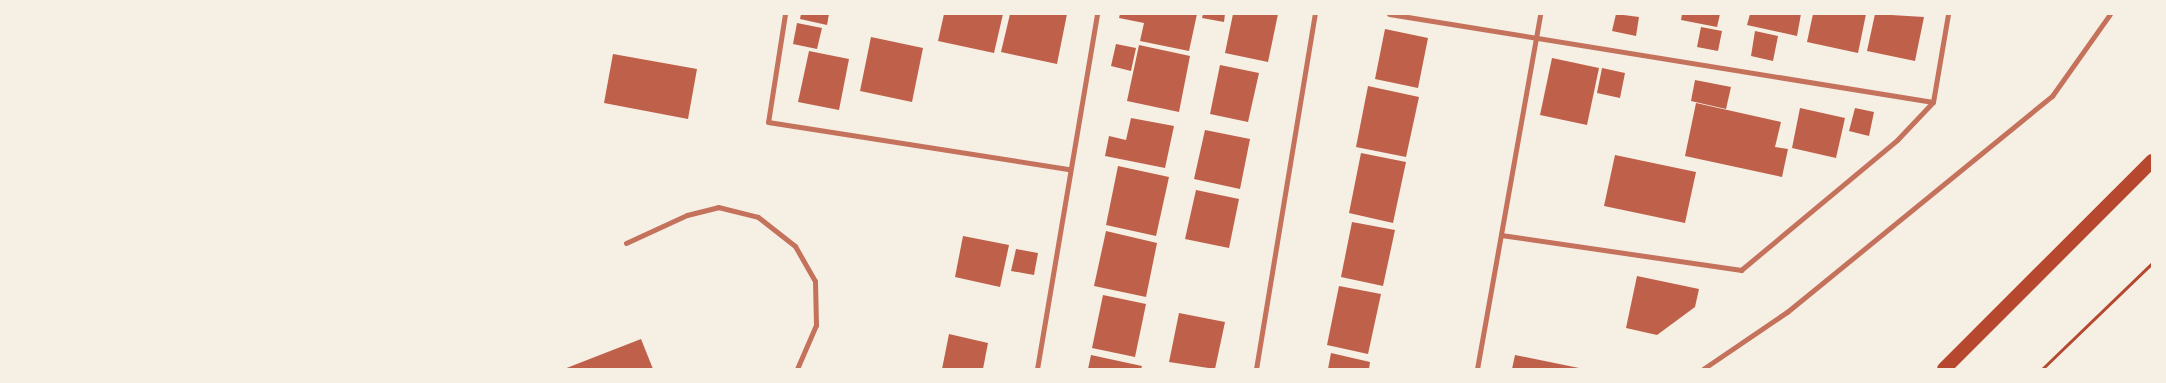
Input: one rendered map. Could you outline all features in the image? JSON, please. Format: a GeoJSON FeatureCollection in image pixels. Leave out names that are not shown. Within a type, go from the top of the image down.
{"type":"FeatureCollection","features":[{"type":"Feature","properties":{"kind":"highway"},"geometry":{"type":"LineString","coordinates":[[1944,369],[2152,161]]}},
{"type":"Feature","properties":{"kind":"street"},"geometry":{"type":"LineString","coordinates":[[785,14],[768,122],[1069,169]]}},
{"type":"Feature","properties":{"kind":"street"},"geometry":{"type":"LineString","coordinates":[[1037,369],[1069,169],[1098,14]]}},
{"type":"Feature","properties":{"kind":"street"},"geometry":{"type":"LineString","coordinates":[[1256,369],[1315,14]]}},
{"type":"Feature","properties":{"kind":"street"},"geometry":{"type":"LineString","coordinates":[[1389,14],[1932,102]]}},
{"type":"Feature","properties":{"kind":"street"},"geometry":{"type":"LineString","coordinates":[[1477,369],[1540,14]]}},
{"type":"Feature","properties":{"kind":"street"},"geometry":{"type":"LineString","coordinates":[[1501,235],[1741,270],[1897,140],[1932,102],[1948,14]]}},
{"type":"Feature","properties":{"kind":"street"},"geometry":{"type":"LineString","coordinates":[[1703,369],[1787,312],[2052,96],[2110,14]]}},
{"type":"Feature","properties":{"kind":"street"},"geometry":{"type":"LineString","coordinates":[[626,243],[687,216],[718,207],[758,217],[795,246],[815,281],[816,325],[797,369]]}},
{"type":"Feature","properties":{"kind":"path"},"geometry":{"type":"LineString","coordinates":[[2042,369],[2152,264]]}},
{"type":"Feature","properties":{"kind":"building"},"geometry":{"type":"Polygon","coordinates":[[[801,14],[829,14],[827,25],[800,19],[801,14]]]}},
{"type":"Feature","properties":{"kind":"building"},"geometry":{"type":"Polygon","coordinates":[[[944,14],[1003,14],[994,53],[938,41],[944,14]]]}},
{"type":"Feature","properties":{"kind":"building"},"geometry":{"type":"Polygon","coordinates":[[[1010,14],[1067,14],[1057,64],[1001,52],[1010,14]]]}},
{"type":"Feature","properties":{"kind":"building"},"geometry":{"type":"Polygon","coordinates":[[[1120,14],[1197,14],[1189,51],[1140,41],[1144,23],[1119,18],[1120,14]]]}},
{"type":"Feature","properties":{"kind":"building"},"geometry":{"type":"Polygon","coordinates":[[[1203,14],[1225,14],[1224,22],[1202,18],[1203,14]]]}},
{"type":"Feature","properties":{"kind":"building"},"geometry":{"type":"Polygon","coordinates":[[[1233,14],[1278,14],[1268,62],[1225,53],[1233,14]]]}},
{"type":"Feature","properties":{"kind":"building"},"geometry":{"type":"Polygon","coordinates":[[[1616,14],[1639,17],[1636,36],[1612,31],[1616,14]]]}},
{"type":"Feature","properties":{"kind":"building"},"geometry":{"type":"Polygon","coordinates":[[[1682,14],[1720,14],[1717,27],[1681,20],[1682,14]]]}},
{"type":"Feature","properties":{"kind":"building"},"geometry":{"type":"Polygon","coordinates":[[[1750,14],[1801,14],[1797,36],[1747,25],[1750,14]]]}},
{"type":"Feature","properties":{"kind":"building"},"geometry":{"type":"Polygon","coordinates":[[[1813,14],[1866,14],[1858,53],[1807,42],[1813,14]]]}},
{"type":"Feature","properties":{"kind":"building"},"geometry":{"type":"Polygon","coordinates":[[[1875,14],[1924,17],[1915,61],[1867,51],[1875,14]]]}},
{"type":"Feature","properties":{"kind":"building"},"geometry":{"type":"Polygon","coordinates":[[[797,23],[822,28],[817,49],[793,44],[797,23]]]}},
{"type":"Feature","properties":{"kind":"building"},"geometry":{"type":"Polygon","coordinates":[[[1701,27],[1722,31],[1718,51],[1697,47],[1701,27]]]}},
{"type":"Feature","properties":{"kind":"building"},"geometry":{"type":"Polygon","coordinates":[[[1385,29],[1428,38],[1418,88],[1375,79],[1385,29]]]}},
{"type":"Feature","properties":{"kind":"building"},"geometry":{"type":"Polygon","coordinates":[[[1755,31],[1778,36],[1773,61],[1751,56],[1755,31]]]}},
{"type":"Feature","properties":{"kind":"building"},"geometry":{"type":"Polygon","coordinates":[[[871,37],[923,48],[912,102],[860,91],[871,37]]]}},
{"type":"Feature","properties":{"kind":"building"},"geometry":{"type":"Polygon","coordinates":[[[1116,44],[1136,48],[1131,71],[1111,66],[1116,44]]]}},
{"type":"Feature","properties":{"kind":"building"},"geometry":{"type":"Polygon","coordinates":[[[1139,45],[1190,56],[1179,112],[1127,101],[1139,45]]]}},
{"type":"Feature","properties":{"kind":"building"},"geometry":{"type":"Polygon","coordinates":[[[809,51],[849,59],[839,110],[798,102],[809,51]]]}},
{"type":"Feature","properties":{"kind":"building"},"geometry":{"type":"Polygon","coordinates":[[[613,54],[697,69],[688,119],[604,103],[613,54]]]}},
{"type":"Feature","properties":{"kind":"building"},"geometry":{"type":"Polygon","coordinates":[[[1552,58],[1599,68],[1587,125],[1540,115],[1552,58]]]}},
{"type":"Feature","properties":{"kind":"building"},"geometry":{"type":"Polygon","coordinates":[[[1220,65],[1259,73],[1248,122],[1210,114],[1220,65]]]}},
{"type":"Feature","properties":{"kind":"building"},"geometry":{"type":"Polygon","coordinates":[[[1602,68],[1625,73],[1620,98],[1597,93],[1602,68]]]}},
{"type":"Feature","properties":{"kind":"building"},"geometry":{"type":"Polygon","coordinates":[[[1695,80],[1731,87],[1726,109],[1691,101],[1695,80]]]}},
{"type":"Feature","properties":{"kind":"building"},"geometry":{"type":"Polygon","coordinates":[[[1368,86],[1419,97],[1406,157],[1356,147],[1368,86]]]}},
{"type":"Feature","properties":{"kind":"building"},"geometry":{"type":"Polygon","coordinates":[[[1696,103],[1781,122],[1775,147],[1788,149],[1782,177],[1685,156],[1696,103]]]}},
{"type":"Feature","properties":{"kind":"building"},"geometry":{"type":"Polygon","coordinates":[[[1800,108],[1845,118],[1836,158],[1792,148],[1800,108]]]}},
{"type":"Feature","properties":{"kind":"building"},"geometry":{"type":"Polygon","coordinates":[[[1855,108],[1874,112],[1869,136],[1849,131],[1855,108]]]}},
{"type":"Feature","properties":{"kind":"building"},"geometry":{"type":"Polygon","coordinates":[[[1131,118],[1174,126],[1165,168],[1105,156],[1109,136],[1126,140],[1131,118]]]}},
{"type":"Feature","properties":{"kind":"building"},"geometry":{"type":"Polygon","coordinates":[[[1205,130],[1250,139],[1240,189],[1194,179],[1205,130]]]}},
{"type":"Feature","properties":{"kind":"building"},"geometry":{"type":"Polygon","coordinates":[[[1361,153],[1406,162],[1393,223],[1349,213],[1361,153]]]}},
{"type":"Feature","properties":{"kind":"building"},"geometry":{"type":"Polygon","coordinates":[[[1615,155],[1696,172],[1685,223],[1604,206],[1615,155]]]}},
{"type":"Feature","properties":{"kind":"building"},"geometry":{"type":"Polygon","coordinates":[[[1118,166],[1169,177],[1156,236],[1106,225],[1118,166]]]}},
{"type":"Feature","properties":{"kind":"building"},"geometry":{"type":"Polygon","coordinates":[[[1196,190],[1239,199],[1229,248],[1185,239],[1196,190]]]}},
{"type":"Feature","properties":{"kind":"building"},"geometry":{"type":"Polygon","coordinates":[[[1352,222],[1395,230],[1383,286],[1341,277],[1352,222]]]}},
{"type":"Feature","properties":{"kind":"building"},"geometry":{"type":"Polygon","coordinates":[[[1106,231],[1157,243],[1146,297],[1094,286],[1106,231]]]}},
{"type":"Feature","properties":{"kind":"building"},"geometry":{"type":"Polygon","coordinates":[[[963,236],[1009,245],[1000,287],[955,277],[963,236]]]}},
{"type":"Feature","properties":{"kind":"building"},"geometry":{"type":"Polygon","coordinates":[[[1016,249],[1038,253],[1034,275],[1011,271],[1016,249]]]}},
{"type":"Feature","properties":{"kind":"building"},"geometry":{"type":"Polygon","coordinates":[[[1637,276],[1699,289],[1695,307],[1657,335],[1626,328],[1637,276]]]}},
{"type":"Feature","properties":{"kind":"building"},"geometry":{"type":"Polygon","coordinates":[[[1339,286],[1381,294],[1368,354],[1327,345],[1339,286]]]}},
{"type":"Feature","properties":{"kind":"building"},"geometry":{"type":"Polygon","coordinates":[[[1103,295],[1146,304],[1135,357],[1092,348],[1103,295]]]}},
{"type":"Feature","properties":{"kind":"building"},"geometry":{"type":"Polygon","coordinates":[[[1179,313],[1225,322],[1215,369],[1169,362],[1179,313]]]}},
{"type":"Feature","properties":{"kind":"building"},"geometry":{"type":"Polygon","coordinates":[[[949,334],[988,343],[983,369],[942,369],[949,334]]]}},
{"type":"Feature","properties":{"kind":"building"},"geometry":{"type":"Polygon","coordinates":[[[641,339],[653,369],[564,369],[641,339]]]}},
{"type":"Feature","properties":{"kind":"building"},"geometry":{"type":"Polygon","coordinates":[[[1331,353],[1370,362],[1369,369],[1328,369],[1331,353]]]}},
{"type":"Feature","properties":{"kind":"building"},"geometry":{"type":"Polygon","coordinates":[[[1091,355],[1142,366],[1141,369],[1088,369],[1091,355]]]}},
{"type":"Feature","properties":{"kind":"building"},"geometry":{"type":"Polygon","coordinates":[[[1515,355],[1579,368],[1579,369],[1512,369],[1515,355]]]}}]}
